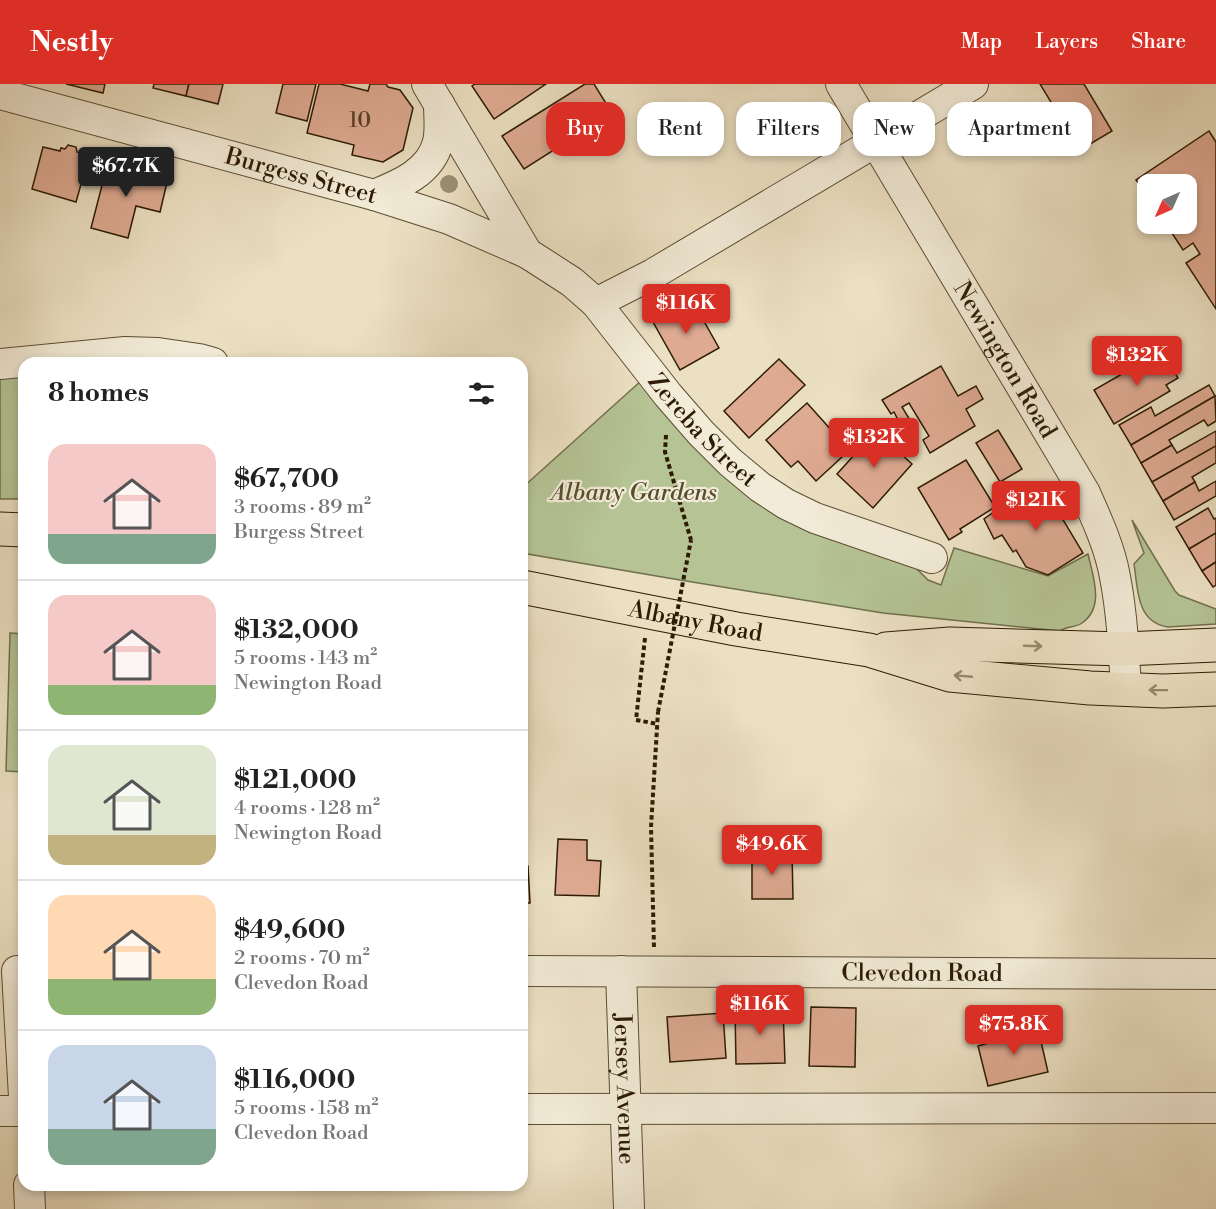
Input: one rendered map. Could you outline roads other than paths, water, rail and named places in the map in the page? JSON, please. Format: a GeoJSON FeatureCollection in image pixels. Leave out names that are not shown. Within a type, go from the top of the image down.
{"type":"FeatureCollection","features":[{"type":"Feature","properties":{"kind":"main road"},"geometry":{"type":"LineString","coordinates":[[0,530],[18,530]]}},
{"type":"Feature","properties":{"kind":"main road","name":"Albany Road"},"geometry":{"type":"LineString","coordinates":[[528,588],[736,629],[869,650],[950,675],[1090,688],[1216,689]]}},
{"type":"Feature","properties":{"kind":"main road","name":"Albany Road"},"geometry":{"type":"LineString","coordinates":[[869,650],[950,644],[1124,649],[1216,645]]}},
{"type":"Feature","properties":{"kind":"street","name":"Newington Road"},"geometry":{"type":"LineString","coordinates":[[841,84],[853,105]]}},
{"type":"Feature","properties":{"kind":"street"},"geometry":{"type":"LineString","coordinates":[[935,107],[973,84]]}},
{"type":"Feature","properties":{"kind":"street","name":"Burgess Street"},"geometry":{"type":"LineString","coordinates":[[7,92],[374,195],[449,219],[527,253]]}},
{"type":"Feature","properties":{"kind":"street"},"geometry":{"type":"LineString","coordinates":[[374,195],[410,179],[432,157],[438,142],[433,94]]}},
{"type":"Feature","properties":{"kind":"street","name":"Zereba Street"},"geometry":{"type":"LineString","coordinates":[[433,94],[527,253],[572,282],[596,303],[668,395],[730,462],[760,487],[814,518],[932,558]]}},
{"type":"Feature","properties":{"kind":"street"},"geometry":{"type":"LineString","coordinates":[[596,303],[653,274],[853,156]]}},
{"type":"Feature","properties":{"kind":"street","name":"Newington Road"},"geometry":{"type":"LineString","coordinates":[[883,156],[1085,493],[1101,531],[1115,576],[1124,649],[1126,689]]}},
{"type":"Feature","properties":{"kind":"street"},"geometry":{"type":"LineString","coordinates":[[73,357],[125,352],[185,357]]}},
{"type":"Feature","properties":{"kind":"street"},"geometry":{"type":"LineString","coordinates":[[0,364],[18,362]]}},
{"type":"Feature","properties":{"kind":"street"},"geometry":{"type":"LineString","coordinates":[[14,971],[18,1021]]}},
{"type":"Feature","properties":{"kind":"street","name":"Clevedon Road"},"geometry":{"type":"LineString","coordinates":[[528,971],[1216,974]]}},
{"type":"Feature","properties":{"kind":"street","name":"Jersey Avenue"},"geometry":{"type":"LineString","coordinates":[[621,971],[628,1209]]}},
{"type":"Feature","properties":{"kind":"street"},"geometry":{"type":"LineString","coordinates":[[528,1109],[1216,1108]]}},
{"type":"Feature","properties":{"kind":"street"},"geometry":{"type":"LineString","coordinates":[[0,1111],[18,1111]]}},
{"type":"Feature","properties":{"kind":"street"},"geometry":{"type":"LineString","coordinates":[[29,1191],[30,1209]]}},
{"type":"Feature","properties":{"kind":"park label","name":"Albany Gardens"},"geometry":{"type":"Point","coordinates":[634,492]}}]}
